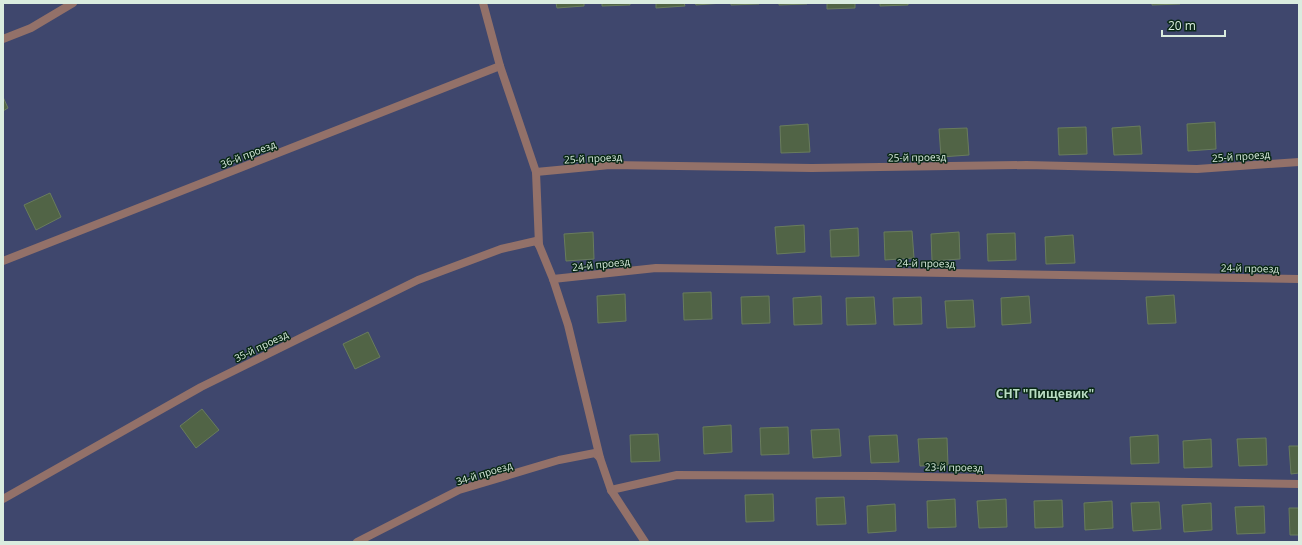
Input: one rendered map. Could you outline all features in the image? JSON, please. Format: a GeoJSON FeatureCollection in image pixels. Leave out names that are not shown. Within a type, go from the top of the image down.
{"type":"FeatureCollection","features":[{"type":"Feature","properties":{"kind":"street"},"geometry":{"type":"LineString","coordinates":[[3,39],[31,28],[73,3]]}},
{"type":"Feature","properties":{"kind":"street"},"geometry":{"type":"LineString","coordinates":[[483,3],[500,66],[536,172],[539,245],[553,279],[568,326],[600,458],[611,490],[645,542]]}},
{"type":"Feature","properties":{"kind":"street","name":"36-й проезд"},"geometry":{"type":"LineString","coordinates":[[3,261],[500,66]]}},
{"type":"Feature","properties":{"kind":"street","name":"25-й проезд"},"geometry":{"type":"LineString","coordinates":[[536,172],[610,165],[812,168],[1026,165],[1197,169],[1299,162]]}},
{"type":"Feature","properties":{"kind":"street","name":"35-й проезд"},"geometry":{"type":"LineString","coordinates":[[3,499],[201,387],[418,280],[501,249],[536,241],[539,245]]}},
{"type":"Feature","properties":{"kind":"street","name":"24-й проезд"},"geometry":{"type":"LineString","coordinates":[[553,279],[656,268],[1299,278]]}},
{"type":"Feature","properties":{"kind":"street","name":"34-й проезд"},"geometry":{"type":"LineString","coordinates":[[357,542],[459,490],[559,460],[596,453],[600,458]]}},
{"type":"Feature","properties":{"kind":"street","name":"23-й проезд"},"geometry":{"type":"LineString","coordinates":[[611,490],[677,475],[876,476],[1299,484]]}},
{"type":"Feature","properties":{"kind":"shaded area"},"geometry":{"type":"Polygon","coordinates":[[[3,3],[1299,3],[1299,542],[3,542],[3,3]]]}},
{"type":"Feature","properties":{"kind":"building"},"geometry":{"type":"Polygon","coordinates":[[[556,3],[584,3],[584,6],[557,8],[556,3]]]}},
{"type":"Feature","properties":{"kind":"building"},"geometry":{"type":"Polygon","coordinates":[[[602,3],[630,3],[630,5],[602,6],[602,3]]]}},
{"type":"Feature","properties":{"kind":"building"},"geometry":{"type":"Polygon","coordinates":[[[656,3],[684,3],[685,6],[656,8],[656,3]]]}},
{"type":"Feature","properties":{"kind":"building"},"geometry":{"type":"Polygon","coordinates":[[[695,3],[723,3],[696,5],[695,3]]]}},
{"type":"Feature","properties":{"kind":"building"},"geometry":{"type":"Polygon","coordinates":[[[731,3],[759,3],[759,4],[731,5],[731,3]]]}},
{"type":"Feature","properties":{"kind":"building"},"geometry":{"type":"Polygon","coordinates":[[[779,3],[807,3],[807,4],[779,5],[779,3]]]}},
{"type":"Feature","properties":{"kind":"building"},"geometry":{"type":"Polygon","coordinates":[[[827,3],[855,3],[855,8],[827,9],[827,3]]]}},
{"type":"Feature","properties":{"kind":"building"},"geometry":{"type":"Polygon","coordinates":[[[880,3],[908,3],[908,5],[880,6],[880,3]]]}},
{"type":"Feature","properties":{"kind":"building"},"geometry":{"type":"Polygon","coordinates":[[[1152,3],[1180,3],[1180,4],[1152,5],[1152,3]]]}},
{"type":"Feature","properties":{"kind":"building"},"geometry":{"type":"Polygon","coordinates":[[[3,97],[8,108],[3,111],[3,97]]]}},
{"type":"Feature","properties":{"kind":"building"},"geometry":{"type":"Polygon","coordinates":[[[1215,122],[1216,149],[1188,151],[1187,124],[1215,122]]]}},
{"type":"Feature","properties":{"kind":"building"},"geometry":{"type":"Polygon","coordinates":[[[808,124],[810,152],[781,153],[780,126],[808,124]]]}},
{"type":"Feature","properties":{"kind":"building"},"geometry":{"type":"Polygon","coordinates":[[[1140,126],[1142,154],[1114,155],[1112,128],[1140,126]]]}},
{"type":"Feature","properties":{"kind":"building"},"geometry":{"type":"Polygon","coordinates":[[[1086,127],[1087,154],[1059,155],[1058,128],[1086,127]]]}},
{"type":"Feature","properties":{"kind":"building"},"geometry":{"type":"Polygon","coordinates":[[[967,128],[969,155],[941,157],[939,129],[967,128]]]}},
{"type":"Feature","properties":{"kind":"building"},"geometry":{"type":"Polygon","coordinates":[[[50,193],[61,217],[36,230],[24,205],[50,193]]]}},
{"type":"Feature","properties":{"kind":"building"},"geometry":{"type":"Polygon","coordinates":[[[804,225],[805,252],[777,254],[775,227],[804,225]]]}},
{"type":"Feature","properties":{"kind":"building"},"geometry":{"type":"Polygon","coordinates":[[[858,228],[859,256],[831,257],[830,230],[858,228]]]}},
{"type":"Feature","properties":{"kind":"building"},"geometry":{"type":"Polygon","coordinates":[[[912,231],[914,258],[885,260],[884,232],[912,231]]]}},
{"type":"Feature","properties":{"kind":"building"},"geometry":{"type":"Polygon","coordinates":[[[593,232],[594,259],[566,261],[564,234],[593,232]]]}},
{"type":"Feature","properties":{"kind":"building"},"geometry":{"type":"Polygon","coordinates":[[[959,232],[960,259],[932,261],[931,234],[959,232]]]}},
{"type":"Feature","properties":{"kind":"building"},"geometry":{"type":"Polygon","coordinates":[[[1015,233],[1016,260],[988,261],[987,234],[1015,233]]]}},
{"type":"Feature","properties":{"kind":"building"},"geometry":{"type":"Polygon","coordinates":[[[1073,235],[1075,263],[1046,264],[1045,237],[1073,235]]]}},
{"type":"Feature","properties":{"kind":"building"},"geometry":{"type":"Polygon","coordinates":[[[711,292],[712,319],[684,320],[683,293],[711,292]]]}},
{"type":"Feature","properties":{"kind":"building"},"geometry":{"type":"Polygon","coordinates":[[[625,294],[626,321],[598,323],[597,296],[625,294]]]}},
{"type":"Feature","properties":{"kind":"building"},"geometry":{"type":"Polygon","coordinates":[[[1174,295],[1176,323],[1148,324],[1146,297],[1174,295]]]}},
{"type":"Feature","properties":{"kind":"building"},"geometry":{"type":"Polygon","coordinates":[[[769,296],[770,323],[742,324],[741,297],[769,296]]]}},
{"type":"Feature","properties":{"kind":"building"},"geometry":{"type":"Polygon","coordinates":[[[821,296],[822,324],[794,325],[793,298],[821,296]]]}},
{"type":"Feature","properties":{"kind":"building"},"geometry":{"type":"Polygon","coordinates":[[[1029,296],[1031,323],[1002,325],[1001,298],[1029,296]]]}},
{"type":"Feature","properties":{"kind":"building"},"geometry":{"type":"Polygon","coordinates":[[[874,297],[876,324],[847,325],[846,298],[874,297]]]}},
{"type":"Feature","properties":{"kind":"building"},"geometry":{"type":"Polygon","coordinates":[[[921,297],[922,324],[894,325],[893,298],[921,297]]]}},
{"type":"Feature","properties":{"kind":"building"},"geometry":{"type":"Polygon","coordinates":[[[973,300],[975,327],[947,328],[945,301],[973,300]]]}},
{"type":"Feature","properties":{"kind":"building"},"geometry":{"type":"Polygon","coordinates":[[[368,332],[380,357],[355,369],[343,344],[368,332]]]}},
{"type":"Feature","properties":{"kind":"building"},"geometry":{"type":"Polygon","coordinates":[[[202,409],[219,430],[196,448],[180,426],[202,409]]]}},
{"type":"Feature","properties":{"kind":"building"},"geometry":{"type":"Polygon","coordinates":[[[731,425],[732,452],[704,454],[703,427],[731,425]]]}},
{"type":"Feature","properties":{"kind":"building"},"geometry":{"type":"Polygon","coordinates":[[[788,427],[789,454],[761,455],[760,428],[788,427]]]}},
{"type":"Feature","properties":{"kind":"building"},"geometry":{"type":"Polygon","coordinates":[[[839,429],[841,456],[813,458],[811,430],[839,429]]]}},
{"type":"Feature","properties":{"kind":"building"},"geometry":{"type":"Polygon","coordinates":[[[658,434],[660,461],[631,462],[630,435],[658,434]]]}},
{"type":"Feature","properties":{"kind":"building"},"geometry":{"type":"Polygon","coordinates":[[[897,435],[899,462],[871,463],[869,436],[897,435]]]}},
{"type":"Feature","properties":{"kind":"building"},"geometry":{"type":"Polygon","coordinates":[[[1158,435],[1159,463],[1131,464],[1130,437],[1158,435]]]}},
{"type":"Feature","properties":{"kind":"building"},"geometry":{"type":"Polygon","coordinates":[[[947,438],[948,465],[920,466],[918,439],[947,438]]]}},
{"type":"Feature","properties":{"kind":"building"},"geometry":{"type":"Polygon","coordinates":[[[1266,438],[1267,465],[1239,466],[1237,439],[1266,438]]]}},
{"type":"Feature","properties":{"kind":"building"},"geometry":{"type":"Polygon","coordinates":[[[1211,439],[1212,467],[1184,468],[1183,441],[1211,439]]]}},
{"type":"Feature","properties":{"kind":"building"},"geometry":{"type":"Polygon","coordinates":[[[1289,446],[1299,446],[1299,473],[1291,474],[1289,446]]]}},
{"type":"Feature","properties":{"kind":"building"},"geometry":{"type":"Polygon","coordinates":[[[773,494],[774,521],[746,522],[745,495],[773,494]]]}},
{"type":"Feature","properties":{"kind":"building"},"geometry":{"type":"Polygon","coordinates":[[[844,497],[846,524],[817,525],[816,498],[844,497]]]}},
{"type":"Feature","properties":{"kind":"building"},"geometry":{"type":"Polygon","coordinates":[[[955,499],[956,527],[928,528],[927,501],[955,499]]]}},
{"type":"Feature","properties":{"kind":"building"},"geometry":{"type":"Polygon","coordinates":[[[1006,499],[1007,527],[979,528],[977,501],[1006,499]]]}},
{"type":"Feature","properties":{"kind":"building"},"geometry":{"type":"Polygon","coordinates":[[[1062,500],[1063,527],[1035,528],[1034,501],[1062,500]]]}},
{"type":"Feature","properties":{"kind":"building"},"geometry":{"type":"Polygon","coordinates":[[[1112,501],[1113,528],[1085,530],[1084,503],[1112,501]]]}},
{"type":"Feature","properties":{"kind":"building"},"geometry":{"type":"Polygon","coordinates":[[[1159,502],[1161,529],[1133,531],[1131,503],[1159,502]]]}},
{"type":"Feature","properties":{"kind":"building"},"geometry":{"type":"Polygon","coordinates":[[[1211,503],[1212,530],[1184,532],[1182,505],[1211,503]]]}},
{"type":"Feature","properties":{"kind":"building"},"geometry":{"type":"Polygon","coordinates":[[[895,504],[896,531],[868,533],[867,506],[895,504]]]}},
{"type":"Feature","properties":{"kind":"building"},"geometry":{"type":"Polygon","coordinates":[[[1264,506],[1265,533],[1237,534],[1235,507],[1264,506]]]}},
{"type":"Feature","properties":{"kind":"building"},"geometry":{"type":"Polygon","coordinates":[[[1289,508],[1299,508],[1299,535],[1290,535],[1289,508]]]}},
{"type":"Feature","properties":{"kind":"district","name":"СНТ \"Пищевик\""},"geometry":{"type":"Point","coordinates":[1045,393]}}]}
